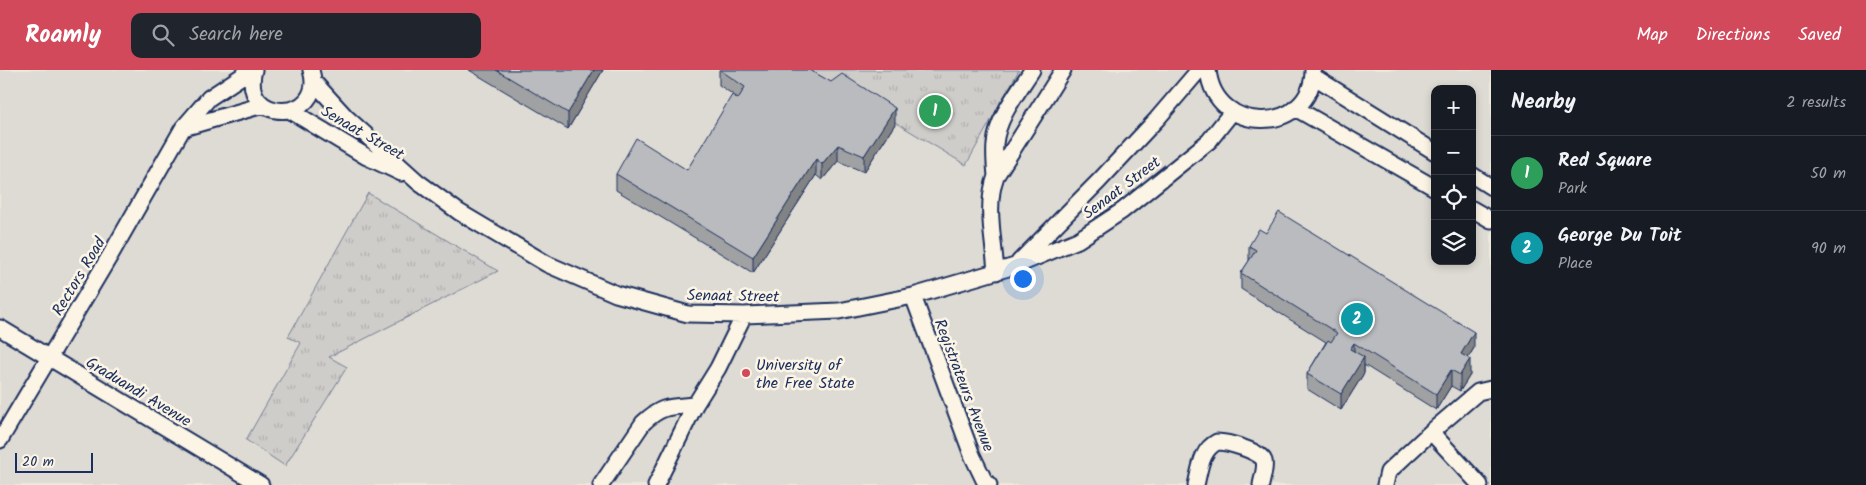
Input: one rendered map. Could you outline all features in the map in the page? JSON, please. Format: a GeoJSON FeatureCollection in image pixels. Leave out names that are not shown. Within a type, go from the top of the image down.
{"type":"FeatureCollection","features":[{"type":"Feature","properties":{"kind":"lane"},"geometry":{"type":"LineString","coordinates":[[252,70],[252,88],[264,105],[272,110],[292,111],[307,100],[312,91],[312,73]]}},
{"type":"Feature","properties":{"kind":"lane","name":"Rectors Road"},"geometry":{"type":"LineString","coordinates":[[0,440],[111,254],[183,128],[209,98],[252,70]]}},
{"type":"Feature","properties":{"kind":"lane"},"geometry":{"type":"LineString","coordinates":[[996,176],[994,144],[1002,119],[1032,70]]}},
{"type":"Feature","properties":{"kind":"lane"},"geometry":{"type":"LineString","coordinates":[[996,272],[991,188],[996,176],[1063,70]]}},
{"type":"Feature","properties":{"kind":"lane","name":"Senaat Street"},"geometry":{"type":"LineString","coordinates":[[1014,266],[1099,181],[1157,119],[1199,70]]}},
{"type":"Feature","properties":{"kind":"lane"},"geometry":{"type":"LineString","coordinates":[[1208,70],[1210,84],[1215,95],[1232,112],[1248,119],[1264,121],[1280,117],[1295,108],[1304,99],[1310,88],[1313,73],[1431,149]]}},
{"type":"Feature","properties":{"kind":"lane","name":"Senaat Street"},"geometry":{"type":"LineString","coordinates":[[312,73],[346,117],[418,182],[459,212],[547,264],[616,294],[688,314],[744,315],[839,311],[913,296],[1014,266],[1078,240],[1122,211],[1209,141],[1232,112]]}},
{"type":"Feature","properties":{"kind":"lane"},"geometry":{"type":"LineString","coordinates":[[183,128],[264,105]]}},
{"type":"Feature","properties":{"kind":"lane"},"geometry":{"type":"LineString","coordinates":[[1295,108],[1431,186]]}},
{"type":"Feature","properties":{"kind":"lane","name":"Senaat Street"},"geometry":{"type":"LineString","coordinates":[[292,111],[367,157],[418,182]]}},
{"type":"Feature","properties":{"kind":"lane"},"geometry":{"type":"LineString","coordinates":[[1476,178],[1491,187]]}},
{"type":"Feature","properties":{"kind":"lane"},"geometry":{"type":"LineString","coordinates":[[1476,211],[1491,220]]}},
{"type":"Feature","properties":{"kind":"lane","name":"Registrateurs Avenue"},"geometry":{"type":"LineString","coordinates":[[913,296],[972,455],[988,485]]}},
{"type":"Feature","properties":{"kind":"lane"},"geometry":{"type":"LineString","coordinates":[[656,485],[695,405],[718,368],[744,315]]}},
{"type":"Feature","properties":{"kind":"lane","name":"Graduandi Avenue"},"geometry":{"type":"LineString","coordinates":[[0,328],[261,485]]}},
{"type":"Feature","properties":{"kind":"lane"},"geometry":{"type":"LineString","coordinates":[[1385,485],[1388,472],[1431,432],[1478,392],[1491,389]]}},
{"type":"Feature","properties":{"kind":"lane"},"geometry":{"type":"LineString","coordinates":[[601,485],[643,423],[656,411],[666,407],[695,405]]}},
{"type":"Feature","properties":{"kind":"lane"},"geometry":{"type":"LineString","coordinates":[[1431,432],[1480,485]]}},
{"type":"Feature","properties":{"kind":"lane"},"geometry":{"type":"LineString","coordinates":[[1196,485],[1205,452],[1210,445],[1217,442],[1223,442],[1255,452],[1263,458],[1265,463],[1261,485]]}},
{"type":"Feature","properties":{"kind":"shaded area","name":"University of the Free State"},"geometry":{"type":"Polygon","coordinates":[[[0,70],[1491,70],[1491,485],[0,485],[0,70]]]}},
{"type":"Feature","properties":{"kind":"green space"},"geometry":{"type":"Polygon","coordinates":[[[785,70],[1019,70],[966,165],[842,90],[785,70]]]}},
{"type":"Feature","properties":{"kind":"green space"},"geometry":{"type":"Polygon","coordinates":[[[368,193],[498,271],[329,357],[347,367],[285,466],[246,440],[301,343],[288,337],[368,193]]]}},
{"type":"Feature","properties":{"kind":"building"},"geometry":{"type":"Polygon","coordinates":[[[496,70],[594,70],[568,113],[496,70]]]}},
{"type":"Feature","properties":{"kind":"building"},"geometry":{"type":"Polygon","coordinates":[[[720,70],[810,70],[831,82],[842,74],[895,108],[864,156],[838,145],[822,164],[816,159],[753,257],[616,174],[636,138],[687,170],[732,95],[738,99],[745,87],[720,70]]]}},
{"type":"Feature","properties":{"kind":"building"},"geometry":{"type":"Polygon","coordinates":[[[1279,212],[1474,332],[1461,354],[1470,359],[1460,375],[1451,370],[1436,394],[1354,343],[1350,349],[1364,357],[1341,394],[1307,374],[1328,340],[1331,342],[1337,333],[1241,273],[1256,250],[1249,246],[1259,229],[1266,233],[1279,212]]]}},
{"type":"Feature","properties":{"kind":"place","name":"Red Square"},"geometry":{"type":"Point","coordinates":[935,111]}},
{"type":"Feature","properties":{"kind":"place","name":"George Du Toit"},"geometry":{"type":"Point","coordinates":[1357,319]}},
{"type":"Feature","properties":{"kind":"place","name":"University of the Free State"},"geometry":{"type":"Point","coordinates":[746,373]}}]}
